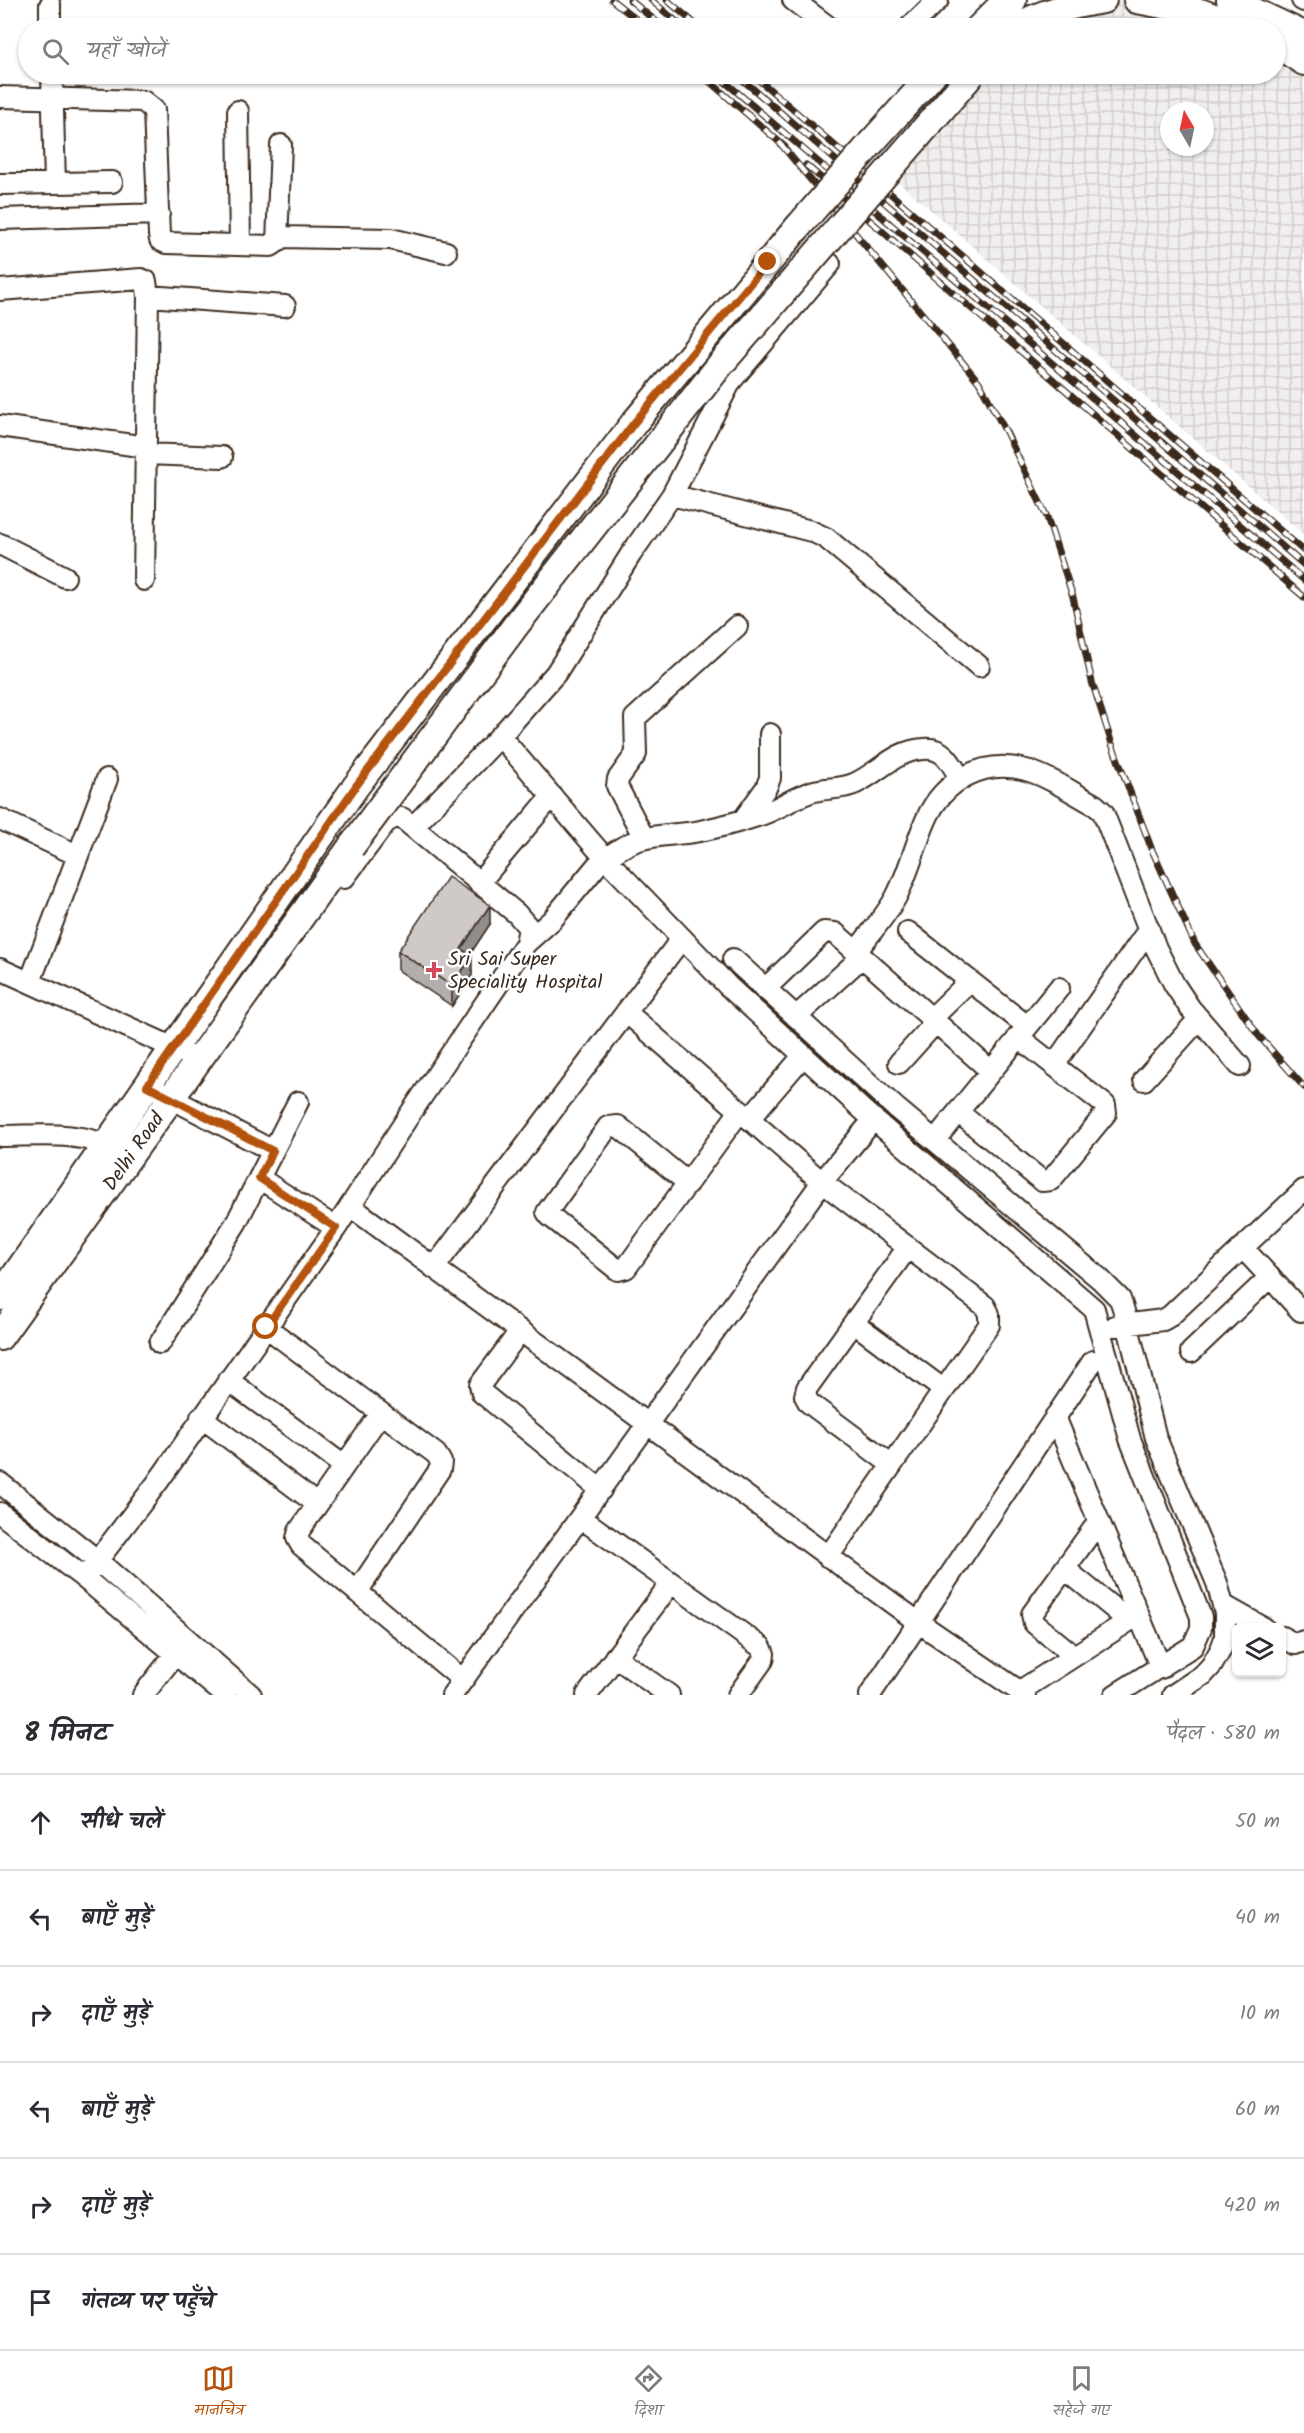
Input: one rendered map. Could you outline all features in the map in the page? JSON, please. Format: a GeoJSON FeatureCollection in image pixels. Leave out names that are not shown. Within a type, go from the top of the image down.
{"type":"FeatureCollection","features":[{"type":"Feature","properties":{"kind":"main road"},"geometry":{"type":"LineString","coordinates":[[989,18],[999,8],[1013,0]]}},
{"type":"Feature","properties":{"kind":"main road"},"geometry":{"type":"LineString","coordinates":[[1037,18],[1103,0]]}},
{"type":"Feature","properties":{"kind":"main road"},"geometry":{"type":"LineString","coordinates":[[1137,0],[1200,12],[1216,18]]}},
{"type":"Feature","properties":{"kind":"main road"},"geometry":{"type":"LineString","coordinates":[[1230,0],[1256,18]]}},
{"type":"Feature","properties":{"kind":"main road"},"geometry":{"type":"LineString","coordinates":[[0,1297],[333,819],[634,423],[798,227],[924,84]]}},
{"type":"Feature","properties":{"kind":"main road","name":"Delhi Road"},"geometry":{"type":"LineString","coordinates":[[0,1337],[289,931],[516,625],[720,364],[963,84]]}},
{"type":"Feature","properties":{"kind":"street"},"geometry":{"type":"LineString","coordinates":[[793,0],[817,18]]}},
{"type":"Feature","properties":{"kind":"street"},"geometry":{"type":"LineString","coordinates":[[919,18],[938,0]]}},
{"type":"Feature","properties":{"kind":"street"},"geometry":{"type":"LineString","coordinates":[[50,5],[50,18]]}},
{"type":"Feature","properties":{"kind":"street"},"geometry":{"type":"LineString","coordinates":[[52,84],[55,183]]}},
{"type":"Feature","properties":{"kind":"street"},"geometry":{"type":"LineString","coordinates":[[0,97],[143,101],[150,104],[154,110],[159,235],[160,240],[166,243],[272,246],[277,242],[281,145]]}},
{"type":"Feature","properties":{"kind":"street"},"geometry":{"type":"LineString","coordinates":[[238,111],[240,245]]}},
{"type":"Feature","properties":{"kind":"street"},"geometry":{"type":"LineString","coordinates":[[0,184],[111,182]]}},
{"type":"Feature","properties":{"kind":"street"},"geometry":{"type":"LineString","coordinates":[[0,219],[159,214]]}},
{"type":"Feature","properties":{"kind":"street"},"geometry":{"type":"LineString","coordinates":[[279,237],[391,240],[446,252]]}},
{"type":"Feature","properties":{"kind":"street"},"geometry":{"type":"LineString","coordinates":[[413,827],[500,736],[556,673],[631,554],[672,495],[731,381],[830,264]]}},
{"type":"Feature","properties":{"kind":"street"},"geometry":{"type":"LineString","coordinates":[[0,290],[141,279],[146,281],[148,296],[144,580]]}},
{"type":"Feature","properties":{"kind":"street"},"geometry":{"type":"LineString","coordinates":[[148,296],[285,306]]}},
{"type":"Feature","properties":{"kind":"street"},"geometry":{"type":"LineString","coordinates":[[0,426],[146,450],[222,457]]}},
{"type":"Feature","properties":{"kind":"street"},"geometry":{"type":"LineString","coordinates":[[672,495],[811,531],[826,538],[979,666]]}},
{"type":"Feature","properties":{"kind":"street"},"geometry":{"type":"LineString","coordinates":[[0,544],[65,577]]}},
{"type":"Feature","properties":{"kind":"street"},"geometry":{"type":"LineString","coordinates":[[644,838],[617,786],[618,779],[636,754],[635,718],[737,626]]}},
{"type":"Feature","properties":{"kind":"street"},"geometry":{"type":"LineString","coordinates":[[743,820],[766,788],[770,778],[770,734]]}},
{"type":"Feature","properties":{"kind":"street"},"geometry":{"type":"LineString","coordinates":[[500,736],[552,796],[611,854],[682,938],[728,986],[803,1056],[873,1107],[1114,1326],[1156,1438],[1217,1583],[1222,1605],[1225,1638],[1221,1649],[1203,1675],[1173,1695]]}},
{"type":"Feature","properties":{"kind":"street"},"geometry":{"type":"LineString","coordinates":[[84,1578],[157,1483],[201,1417],[336,1228],[526,943],[552,920],[611,854],[644,838],[699,831],[743,820],[768,813],[812,792],[856,783],[895,757],[916,749],[936,750],[944,754],[960,778]]}},
{"type":"Feature","properties":{"kind":"street"},"geometry":{"type":"LineString","coordinates":[[796,1017],[859,954],[898,894],[931,809],[943,792],[960,778],[996,768],[1024,769],[1040,775],[1095,805],[1107,819],[1149,929],[1174,984],[1199,1019],[1240,1066]]}},
{"type":"Feature","properties":{"kind":"street"},"geometry":{"type":"LineString","coordinates":[[30,982],[107,779]]}},
{"type":"Feature","properties":{"kind":"street"},"geometry":{"type":"LineString","coordinates":[[479,883],[552,796]]}},
{"type":"Feature","properties":{"kind":"street"},"geometry":{"type":"LineString","coordinates":[[265,915],[289,931],[312,914],[327,899],[390,819],[402,818],[517,914],[529,928],[526,943]]}},
{"type":"Feature","properties":{"kind":"street"},"geometry":{"type":"LineString","coordinates":[[0,819],[77,855]]}},
{"type":"Feature","properties":{"kind":"street"},"geometry":{"type":"LineString","coordinates":[[1054,1065],[1149,929]]}},
{"type":"Feature","properties":{"kind":"street"},"geometry":{"type":"LineString","coordinates":[[765,988],[824,932],[835,933],[991,1071]]}},
{"type":"Feature","properties":{"kind":"street"},"geometry":{"type":"LineString","coordinates":[[908,932],[970,981],[1023,1031],[1054,1065],[1105,1105],[1107,1109],[1052,1180],[1042,1181],[958,1112]]}},
{"type":"Feature","properties":{"kind":"street"},"geometry":{"type":"LineString","coordinates":[[434,1268],[682,938]]}},
{"type":"Feature","properties":{"kind":"street"},"geometry":{"type":"LineString","coordinates":[[733,959],[796,1017],[873,1107],[935,1140],[1120,1299],[1114,1326],[1130,1439],[1201,1617],[1201,1628],[1193,1646],[1115,1695]]}},
{"type":"Feature","properties":{"kind":"street"},"geometry":{"type":"LineString","coordinates":[[0,969],[199,1059]]}},
{"type":"Feature","properties":{"kind":"street"},"geometry":{"type":"LineString","coordinates":[[899,1064],[934,1020],[970,981]]}},
{"type":"Feature","properties":{"kind":"street"},"geometry":{"type":"LineString","coordinates":[[935,1140],[1059,988]]}},
{"type":"Feature","properties":{"kind":"street"},"geometry":{"type":"LineString","coordinates":[[626,1012],[822,1182],[985,1306],[989,1314],[989,1325],[828,1557]]}},
{"type":"Feature","properties":{"kind":"street"},"geometry":{"type":"LineString","coordinates":[[1144,1080],[1199,1019]]}},
{"type":"Feature","properties":{"kind":"street"},"geometry":{"type":"LineString","coordinates":[[688,1183],[618,1126],[612,1125],[608,1127],[548,1212],[550,1216],[610,1263],[622,1270],[626,1268],[688,1183],[744,1115],[803,1056]]}},
{"type":"Feature","properties":{"kind":"street"},"geometry":{"type":"LineString","coordinates":[[147,1086],[273,1151]]}},
{"type":"Feature","properties":{"kind":"street"},"geometry":{"type":"LineString","coordinates":[[160,1342],[236,1223],[298,1102]]}},
{"type":"Feature","properties":{"kind":"street"},"geometry":{"type":"LineString","coordinates":[[381,1413],[317,1504],[299,1531],[297,1538],[301,1545],[357,1592],[457,1688],[648,1426],[873,1107]]}},
{"type":"Feature","properties":{"kind":"street"},"geometry":{"type":"LineString","coordinates":[[0,1137],[71,1136],[106,1144],[129,1157]]}},
{"type":"Feature","properties":{"kind":"street"},"geometry":{"type":"LineString","coordinates":[[259,1178],[336,1228]]}},
{"type":"Feature","properties":{"kind":"street"},"geometry":{"type":"LineString","coordinates":[[1114,1326],[1163,1320],[1170,1316],[1304,1190]]}},
{"type":"Feature","properties":{"kind":"street"},"geometry":{"type":"LineString","coordinates":[[350,1206],[648,1426],[1017,1692],[1133,1618]]}},
{"type":"Feature","properties":{"kind":"street"},"geometry":{"type":"LineString","coordinates":[[892,1465],[809,1403],[805,1396],[807,1388],[908,1247]]}},
{"type":"Feature","properties":{"kind":"street"},"geometry":{"type":"LineString","coordinates":[[1243,1248],[1301,1311]]}},
{"type":"Feature","properties":{"kind":"street"},"geometry":{"type":"LineString","coordinates":[[1191,1352],[1270,1277]]}},
{"type":"Feature","properties":{"kind":"street"},"geometry":{"type":"LineString","coordinates":[[854,1323],[944,1390]]}},
{"type":"Feature","properties":{"kind":"street"},"geometry":{"type":"LineString","coordinates":[[266,1327],[436,1454],[441,1462],[440,1469],[357,1592]]}},
{"type":"Feature","properties":{"kind":"street"},"geometry":{"type":"LineString","coordinates":[[520,1332],[480,1385],[482,1393],[602,1490]]}},
{"type":"Feature","properties":{"kind":"street"},"geometry":{"type":"LineString","coordinates":[[870,1695],[1093,1361]]}},
{"type":"Feature","properties":{"kind":"street"},"geometry":{"type":"LineString","coordinates":[[228,1380],[344,1466]]}},
{"type":"Feature","properties":{"kind":"street"},"geometry":{"type":"LineString","coordinates":[[201,1417],[317,1504]]}},
{"type":"Feature","properties":{"kind":"street"},"geometry":{"type":"LineString","coordinates":[[1055,1417],[1099,1521],[1133,1618],[1161,1668]]}},
{"type":"Feature","properties":{"kind":"street"},"geometry":{"type":"LineString","coordinates":[[0,1483],[98,1561],[225,1695]]}},
{"type":"Feature","properties":{"kind":"street"},"geometry":{"type":"LineString","coordinates":[[0,1513],[84,1578],[251,1695]]}},
{"type":"Feature","properties":{"kind":"street"},"geometry":{"type":"LineString","coordinates":[[580,1518],[761,1647],[765,1654],[763,1660],[738,1695]]}},
{"type":"Feature","properties":{"kind":"street"},"geometry":{"type":"LineString","coordinates":[[1074,1656],[1034,1623],[1032,1614],[1099,1521]]}},
{"type":"Feature","properties":{"kind":"street"},"geometry":{"type":"LineString","coordinates":[[1065,1569],[1133,1618]]}},
{"type":"Feature","properties":{"kind":"street"},"geometry":{"type":"LineString","coordinates":[[587,1695],[671,1583]]}},
{"type":"Feature","properties":{"kind":"street"},"geometry":{"type":"LineString","coordinates":[[1222,1605],[1255,1623]]}},
{"type":"Feature","properties":{"kind":"street"},"geometry":{"type":"LineString","coordinates":[[1286,1640],[1295,1644],[1304,1641]]}},
{"type":"Feature","properties":{"kind":"street"},"geometry":{"type":"LineString","coordinates":[[143,1695],[181,1646]]}},
{"type":"Feature","properties":{"kind":"street"},"geometry":{"type":"LineString","coordinates":[[615,1657],[669,1695]]}},
{"type":"Feature","properties":{"kind":"shaded area"},"geometry":{"type":"Polygon","coordinates":[[[1084,0],[1143,0],[1185,18],[1039,18],[1084,0]]]}},
{"type":"Feature","properties":{"kind":"shaded area"},"geometry":{"type":"Polygon","coordinates":[[[1286,61],[1304,69],[1304,535],[895,179],[970,84],[1286,84],[1286,61]]]}},
{"type":"Feature","properties":{"kind":"building"},"geometry":{"type":"Polygon","coordinates":[[[448,877],[490,905],[461,949],[472,956],[452,986],[398,951],[448,877]]]}},
{"type":"Feature","properties":{"kind":"railway"},"geometry":{"type":"LineString","coordinates":[[612,0],[634,18]]}},
{"type":"Feature","properties":{"kind":"railway"},"geometry":{"type":"LineString","coordinates":[[630,0],[652,18]]}},
{"type":"Feature","properties":{"kind":"railway"},"geometry":{"type":"LineString","coordinates":[[651,0],[672,18]]}},
{"type":"Feature","properties":{"kind":"railway"},"geometry":{"type":"LineString","coordinates":[[667,0],[688,18]]}},
{"type":"Feature","properties":{"kind":"railway"},"geometry":{"type":"LineString","coordinates":[[713,84],[785,147]]}},
{"type":"Feature","properties":{"kind":"railway"},"geometry":{"type":"LineString","coordinates":[[728,84],[1304,580]]}},
{"type":"Feature","properties":{"kind":"railway"},"geometry":{"type":"LineString","coordinates":[[748,84],[1304,565]]}},
{"type":"Feature","properties":{"kind":"railway"},"geometry":{"type":"LineString","coordinates":[[764,84],[1304,551]]}},
{"type":"Feature","properties":{"kind":"railway"},"geometry":{"type":"LineString","coordinates":[[779,142],[979,382],[1047,517],[1073,597],[1092,682],[1112,744],[1152,850],[1195,944],[1258,1035],[1304,1087]]}},
{"type":"Feature","properties":{"kind":"railway"},"geometry":{"type":"LineString","coordinates":[[806,165],[1304,597]]}},
{"type":"Feature","properties":{"kind":"place","name":"Sri Sai Super Speciality Hospital"},"geometry":{"type":"Point","coordinates":[434,970]}},
{"type":"Feature","properties":{"kind":"route"},"geometry":{"type":"LineString","coordinates":[[266,1327],[336,1228],[259,1178],[273,1151],[147,1086],[356,786],[634,423],[768,262]]}}]}
